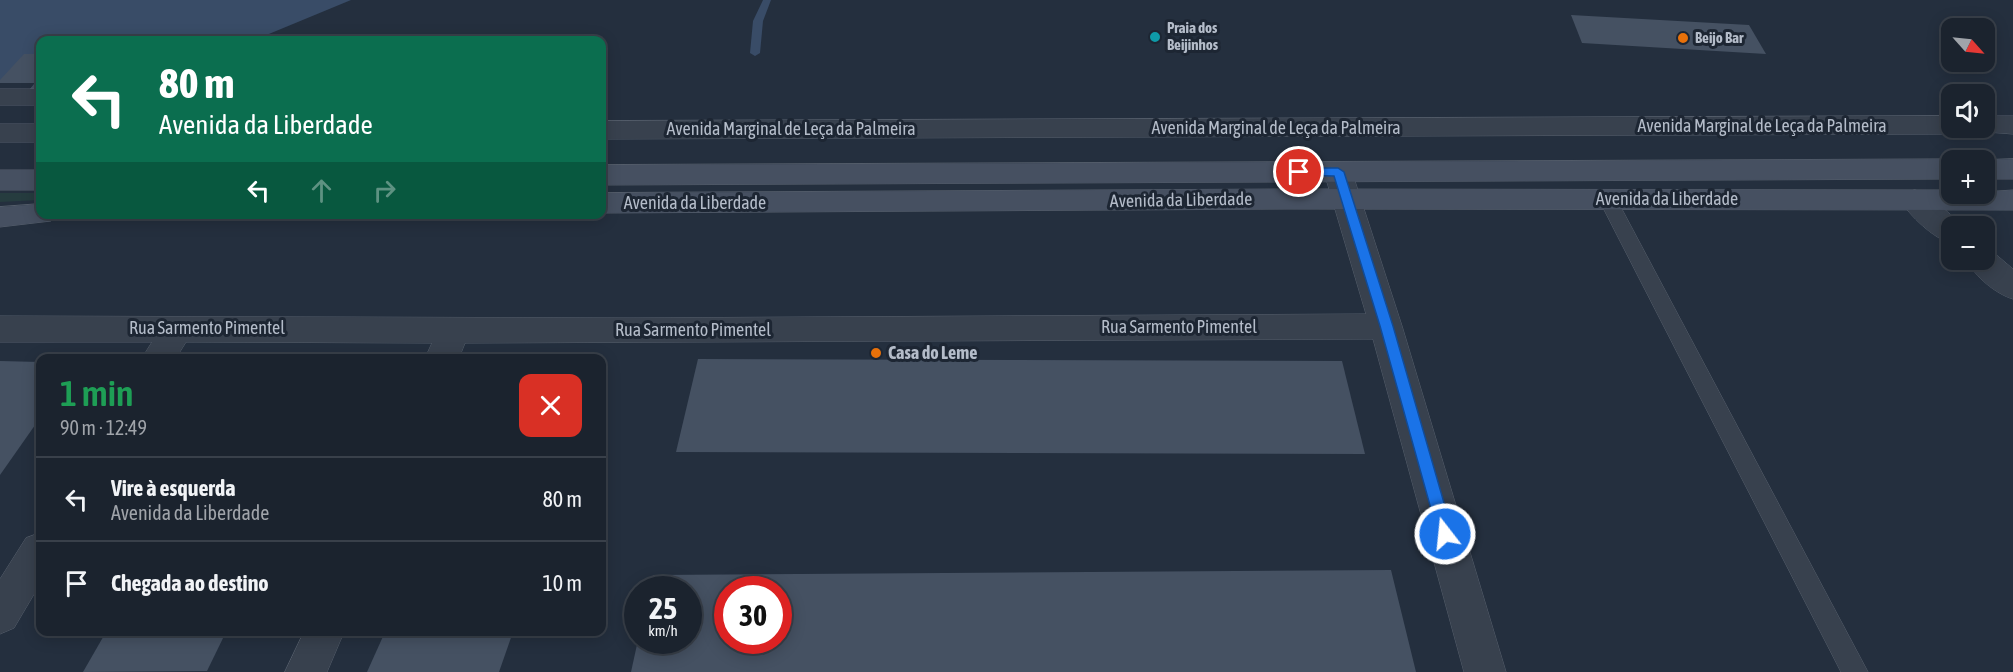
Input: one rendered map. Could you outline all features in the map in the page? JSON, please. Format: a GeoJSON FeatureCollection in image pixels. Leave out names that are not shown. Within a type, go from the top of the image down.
{"type":"FeatureCollection","features":[{"type":"Feature","properties":{"kind":"main road","name":"Avenida da Liberdade"},"geometry":{"type":"LineString","coordinates":[[606,203],[1941,169]]}},
{"type":"Feature","properties":{"kind":"main road"},"geometry":{"type":"LineString","coordinates":[[1995,169],[2013,169]]}},
{"type":"Feature","properties":{"kind":"main road","name":"Avenida da Liberdade"},"geometry":{"type":"LineString","coordinates":[[606,175],[1342,186],[1607,198],[2013,200]]}},
{"type":"Feature","properties":{"kind":"main road"},"geometry":{"type":"LineString","coordinates":[[0,180],[36,180]]}},
{"type":"Feature","properties":{"kind":"main road"},"geometry":{"type":"LineString","coordinates":[[0,217],[36,214]]}},
{"type":"Feature","properties":{"kind":"street"},"geometry":{"type":"LineString","coordinates":[[0,97],[36,97]]}},
{"type":"Feature","properties":{"kind":"street"},"geometry":{"type":"LineString","coordinates":[[1995,125],[2013,124]]}},
{"type":"Feature","properties":{"kind":"street","name":"Avenida Marginal de Leça da Palmeira"},"geometry":{"type":"LineString","coordinates":[[606,130],[1941,125]]}},
{"type":"Feature","properties":{"kind":"street"},"geometry":{"type":"LineString","coordinates":[[0,134],[36,133]]}},
{"type":"Feature","properties":{"kind":"street"},"geometry":{"type":"LineString","coordinates":[[1342,186],[1386,326],[1485,672]]}},
{"type":"Feature","properties":{"kind":"street"},"geometry":{"type":"LineString","coordinates":[[1915,200],[1941,223]]}},
{"type":"Feature","properties":{"kind":"street"},"geometry":{"type":"LineString","coordinates":[[1993,270],[2013,287]]}},
{"type":"Feature","properties":{"kind":"street","name":"Rua Sarmento Pimentel"},"geometry":{"type":"LineString","coordinates":[[0,329],[178,328],[448,344],[631,331],[1386,326]]}},
{"type":"Feature","properties":{"kind":"street"},"geometry":{"type":"LineString","coordinates":[[162,354],[178,328]]}},
{"type":"Feature","properties":{"kind":"street"},"geometry":{"type":"LineString","coordinates":[[0,615],[36,556]]}},
{"type":"Feature","properties":{"kind":"street"},"geometry":{"type":"LineString","coordinates":[[306,672],[322,636]]}},
{"type":"Feature","properties":{"kind":"lane"},"geometry":{"type":"LineString","coordinates":[[1607,198],[1855,672]]}},
{"type":"Feature","properties":{"kind":"green space"},"geometry":{"type":"Polygon","coordinates":[[[0,193],[36,193],[36,200],[0,202],[0,193]]]}},
{"type":"Feature","properties":{"kind":"water"},"geometry":{"type":"Polygon","coordinates":[[[0,0],[351,0],[264,36],[36,36],[36,89],[30,89],[35,83],[0,83],[0,0]]]}},
{"type":"Feature","properties":{"kind":"building"},"geometry":{"type":"Polygon","coordinates":[[[1571,15],[1749,25],[1766,54],[1582,43],[1571,15]]]}},
{"type":"Feature","properties":{"kind":"building"},"geometry":{"type":"Polygon","coordinates":[[[24,54],[36,54],[36,89],[30,89],[35,83],[0,83],[0,80],[24,54]]]}},
{"type":"Feature","properties":{"kind":"building"},"geometry":{"type":"Polygon","coordinates":[[[698,359],[1342,361],[1365,454],[676,452],[698,359]]]}},
{"type":"Feature","properties":{"kind":"building"},"geometry":{"type":"Polygon","coordinates":[[[0,361],[36,362],[36,424],[0,475],[0,361]]]}},
{"type":"Feature","properties":{"kind":"building"},"geometry":{"type":"Polygon","coordinates":[[[1391,570],[1416,672],[631,672],[635,654],[702,654],[702,576],[653,576],[1391,570]]]}},
{"type":"Feature","properties":{"kind":"building"},"geometry":{"type":"Polygon","coordinates":[[[104,636],[224,636],[207,671],[83,672],[104,636]]]}},
{"type":"Feature","properties":{"kind":"building"},"geometry":{"type":"Polygon","coordinates":[[[383,636],[512,636],[499,672],[367,672],[383,636]]]}},
{"type":"Feature","properties":{"kind":"waterway"},"geometry":{"type":"LineString","coordinates":[[755,53],[758,21],[767,0]]}},
{"type":"Feature","properties":{"kind":"place","name":"Praia dos Beijinhos"},"geometry":{"type":"Point","coordinates":[1155,37]}},
{"type":"Feature","properties":{"kind":"place","name":"Beijo Bar"},"geometry":{"type":"Point","coordinates":[1683,38]}},
{"type":"Feature","properties":{"kind":"place","name":"Casa do Leme"},"geometry":{"type":"Point","coordinates":[876,353]}},
{"type":"Feature","properties":{"kind":"route"},"geometry":{"type":"LineString","coordinates":[[1299,172],[1338,172],[1386,326],[1445,534]]}}]}
